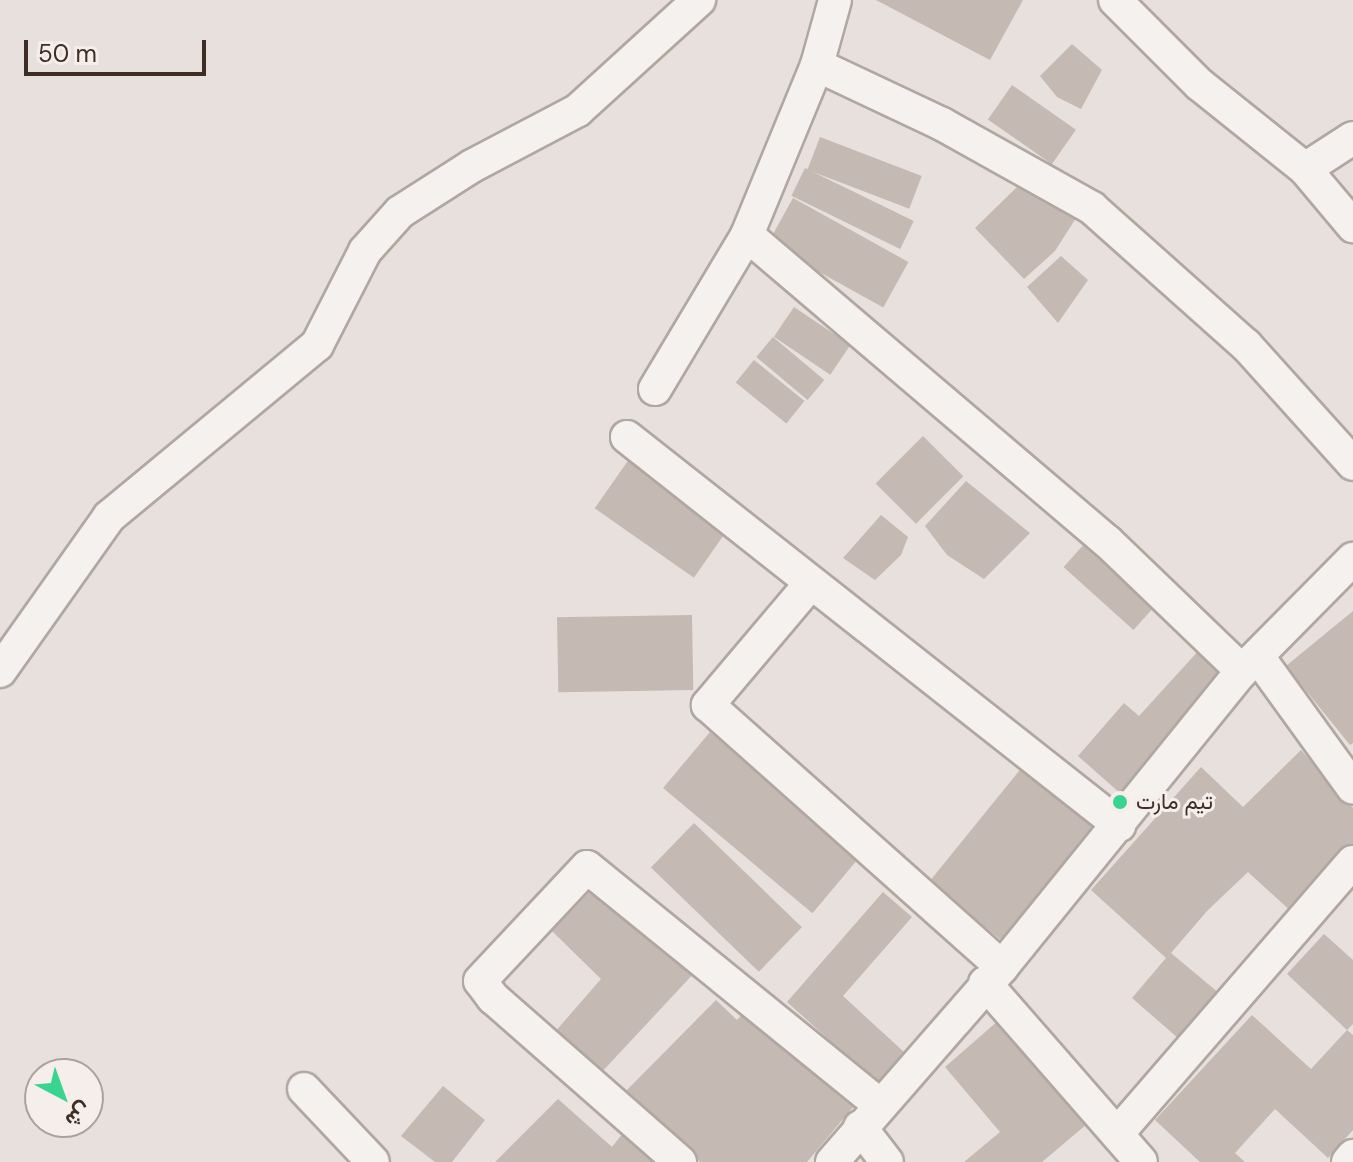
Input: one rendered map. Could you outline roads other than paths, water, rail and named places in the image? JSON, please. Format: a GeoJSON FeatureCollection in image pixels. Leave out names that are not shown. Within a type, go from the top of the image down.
{"type":"FeatureCollection","features":[{"type":"Feature","properties":{"kind":"street"},"geometry":{"type":"LineString","coordinates":[[0,671],[109,517],[317,345],[365,251],[400,212],[472,166],[578,110],[699,0]]}},
{"type":"Feature","properties":{"kind":"street"},"geometry":{"type":"LineString","coordinates":[[655,389],[747,235],[817,65],[835,0]]}},
{"type":"Feature","properties":{"kind":"street"},"geometry":{"type":"LineString","coordinates":[[1115,0],[1199,84],[1305,169],[1353,226]]}},
{"type":"Feature","properties":{"kind":"street"},"geometry":{"type":"LineString","coordinates":[[817,65],[942,124],[1092,208],[1246,345],[1353,464]]}},
{"type":"Feature","properties":{"kind":"street"},"geometry":{"type":"LineString","coordinates":[[1305,169],[1353,138]]}},
{"type":"Feature","properties":{"kind":"street"},"geometry":{"type":"LineString","coordinates":[[747,235],[1251,665],[1353,788]]}},
{"type":"Feature","properties":{"kind":"street"},"geometry":{"type":"LineString","coordinates":[[627,437],[1119,825]]}},
{"type":"Feature","properties":{"kind":"street"},"geometry":{"type":"LineString","coordinates":[[832,1162],[993,975],[1251,665],[1353,559]]}},
{"type":"Feature","properties":{"kind":"street"},"geometry":{"type":"LineString","coordinates":[[811,583],[708,705],[993,975],[1141,1162]]}},
{"type":"Feature","properties":{"kind":"street"},"geometry":{"type":"LineString","coordinates":[[1117,1134],[1353,862]]}},
{"type":"Feature","properties":{"kind":"street"},"geometry":{"type":"LineString","coordinates":[[680,1162],[493,998],[480,981],[587,867],[870,1115],[887,1162]]}},
{"type":"Feature","properties":{"kind":"street"},"geometry":{"type":"LineString","coordinates":[[304,1089],[373,1162]]}},
{"type":"Feature","properties":{"kind":"street"},"geometry":{"type":"LineString","coordinates":[[1348,1162],[1353,1156]]}},
{"type":"Feature","properties":{"kind":"place","name":"تيم مارت"},"geometry":{"type":"Point","coordinates":[1120,802]}}]}
